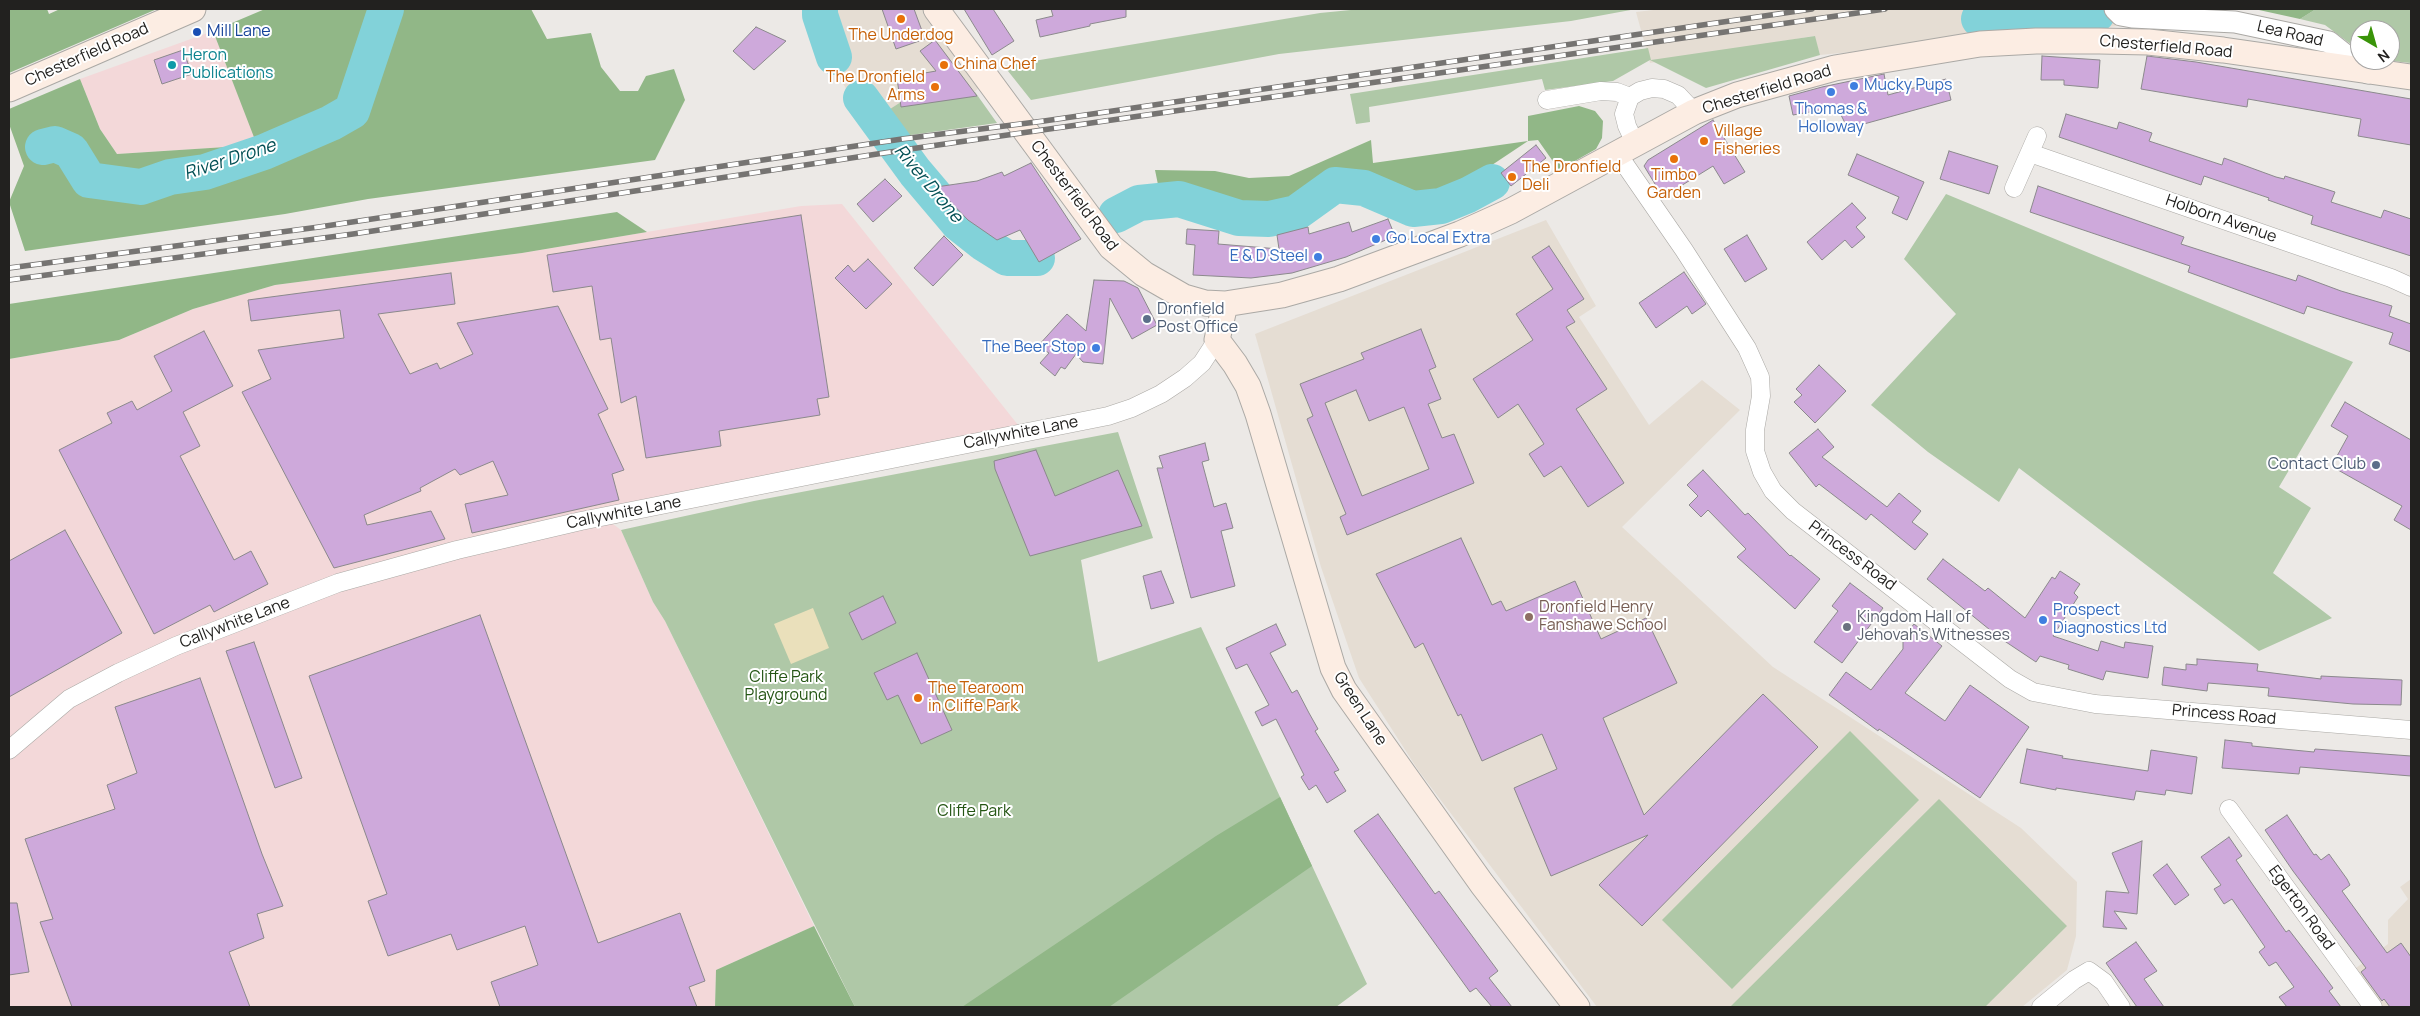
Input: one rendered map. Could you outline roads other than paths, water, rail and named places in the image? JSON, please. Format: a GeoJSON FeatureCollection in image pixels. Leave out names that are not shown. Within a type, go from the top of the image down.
{"type":"FeatureCollection","features":[{"type":"Feature","properties":{"kind":"main road","name":"Chesterfield Road"},"geometry":{"type":"LineString","coordinates":[[9,89],[193,9]]}},
{"type":"Feature","properties":{"kind":"main road","name":"Chesterfield Road"},"geometry":{"type":"LineString","coordinates":[[936,9],[1111,247],[1144,274],[1184,297],[1205,303],[1225,304],[1282,295],[1339,279],[1451,238],[1511,210],[1694,112],[1737,95],[1836,68],[1964,46],[2036,40],[2157,43],[2222,50],[2368,73],[2411,77]]}},
{"type":"Feature","properties":{"kind":"main road","name":"Callywhite Lane"},"geometry":{"type":"LineString","coordinates":[[1217,340],[1225,304]]}},
{"type":"Feature","properties":{"kind":"main road","name":"Green Lane"},"geometry":{"type":"LineString","coordinates":[[1217,340],[1235,364],[1248,386],[1333,668],[1344,690],[1482,884],[1577,1007]]}},
{"type":"Feature","properties":{"kind":"street","name":"Lea Road"},"geometry":{"type":"LineString","coordinates":[[2115,9],[2121,15],[2132,17],[2235,22],[2329,42],[2368,73]]}},
{"type":"Feature","properties":{"kind":"street"},"geometry":{"type":"LineString","coordinates":[[1546,100],[1601,91],[1617,92],[1630,97],[1640,91],[1652,88],[1664,89],[1678,96],[1694,112]]}},
{"type":"Feature","properties":{"kind":"street","name":"Princess Road"},"geometry":{"type":"LineString","coordinates":[[1630,97],[1624,114],[1627,126],[1626,148],[1684,250],[1747,348],[1760,377],[1761,396],[1755,430],[1755,451],[1762,472],[1773,491],[1793,511],[2010,679],[2033,692],[2095,704],[2411,730]]}},
{"type":"Feature","properties":{"kind":"street"},"geometry":{"type":"LineString","coordinates":[[2014,188],[2037,136]]}},
{"type":"Feature","properties":{"kind":"street","name":"Holborn Avenue"},"geometry":{"type":"LineString","coordinates":[[2030,153],[2373,271],[2411,287]]}},
{"type":"Feature","properties":{"kind":"street","name":"Callywhite Lane"},"geometry":{"type":"LineString","coordinates":[[9,750],[69,699],[118,673],[184,643],[338,583],[457,550],[581,521],[1108,416],[1132,408],[1161,394],[1185,378],[1202,363],[1217,340]]}},
{"type":"Feature","properties":{"kind":"street","name":"Egerton Road"},"geometry":{"type":"LineString","coordinates":[[2228,810],[2373,1007]]}},
{"type":"Feature","properties":{"kind":"street"},"geometry":{"type":"LineString","coordinates":[[2041,1007],[2074,980],[2089,971],[2104,982],[2121,1007]]}},
{"type":"Feature","properties":{"kind":"waterway","name":"River Drone"},"geometry":{"type":"LineString","coordinates":[[43,147],[55,144],[71,151],[89,180],[141,187],[170,177],[205,172],[264,152],[331,123],[352,111],[386,9]]}},
{"type":"Feature","properties":{"kind":"waterway","name":"River Drone"},"geometry":{"type":"LineString","coordinates":[[820,9],[820,15],[834,57]]}},
{"type":"Feature","properties":{"kind":"waterway","name":"River Drone"},"geometry":{"type":"LineString","coordinates":[[1979,19],[2097,14]]}},
{"type":"Feature","properties":{"kind":"waterway","name":"River Drone"},"geometry":{"type":"LineString","coordinates":[[861,98],[915,172],[959,224],[983,243],[1007,258],[1037,258]]}},
{"type":"Feature","properties":{"kind":"waterway","name":"River Drone"},"geometry":{"type":"LineString","coordinates":[[1116,215],[1139,203],[1179,199],[1239,218],[1269,219],[1296,213],[1335,185],[1364,188],[1413,209],[1441,206],[1468,195],[1492,182]]}},
{"type":"Feature","properties":{"kind":"railway"},"geometry":{"type":"LineString","coordinates":[[9,268],[319,227],[902,139],[1044,121],[1812,9]]}},
{"type":"Feature","properties":{"kind":"railway"},"geometry":{"type":"LineString","coordinates":[[9,280],[353,234],[910,149],[1885,9]]}},
{"type":"Feature","properties":{"kind":"place","name":"The Underdog"},"geometry":{"type":"Point","coordinates":[901,19]}},
{"type":"Feature","properties":{"kind":"place","name":"Mill Lane"},"geometry":{"type":"Point","coordinates":[197,32]}},
{"type":"Feature","properties":{"kind":"place","name":"Heron Publications"},"geometry":{"type":"Point","coordinates":[172,65]}},
{"type":"Feature","properties":{"kind":"place","name":"China Chef"},"geometry":{"type":"Point","coordinates":[944,65]}},
{"type":"Feature","properties":{"kind":"place","name":"Mucky Pups"},"geometry":{"type":"Point","coordinates":[1854,86]}},
{"type":"Feature","properties":{"kind":"place","name":"The Dronfield Arms"},"geometry":{"type":"Point","coordinates":[935,87]}},
{"type":"Feature","properties":{"kind":"place","name":"Thomas & Holloway"},"geometry":{"type":"Point","coordinates":[1831,92]}},
{"type":"Feature","properties":{"kind":"place","name":"Village Fisheries"},"geometry":{"type":"Point","coordinates":[1704,141]}},
{"type":"Feature","properties":{"kind":"place","name":"Timbo Garden"},"geometry":{"type":"Point","coordinates":[1674,159]}},
{"type":"Feature","properties":{"kind":"place","name":"The Dronfield Deli"},"geometry":{"type":"Point","coordinates":[1512,177]}},
{"type":"Feature","properties":{"kind":"place","name":"Go Local Extra"},"geometry":{"type":"Point","coordinates":[1376,239]}},
{"type":"Feature","properties":{"kind":"place","name":"E & D Steel"},"geometry":{"type":"Point","coordinates":[1318,257]}},
{"type":"Feature","properties":{"kind":"place","name":"Dronfield Post Office"},"geometry":{"type":"Point","coordinates":[1147,319]}},
{"type":"Feature","properties":{"kind":"place","name":"The Beer Stop"},"geometry":{"type":"Point","coordinates":[1096,348]}},
{"type":"Feature","properties":{"kind":"place","name":"Contact Club"},"geometry":{"type":"Point","coordinates":[2376,465]}},
{"type":"Feature","properties":{"kind":"place","name":"Dronfield Henry Fanshawe School"},"geometry":{"type":"Point","coordinates":[1529,617]}},
{"type":"Feature","properties":{"kind":"place","name":"Prospect Diagnostics Ltd"},"geometry":{"type":"Point","coordinates":[2043,620]}},
{"type":"Feature","properties":{"kind":"place","name":"Kingdom Hall of Jehovah's Witnesses"},"geometry":{"type":"Point","coordinates":[1847,627]}},
{"type":"Feature","properties":{"kind":"place","name":"The Tearoom in Cliffe Park"},"geometry":{"type":"Point","coordinates":[918,698]}},
{"type":"Feature","properties":{"kind":"park label","name":"Cliffe Park Playground"},"geometry":{"type":"Point","coordinates":[786,687]}},
{"type":"Feature","properties":{"kind":"park label","name":"Cliffe Park"},"geometry":{"type":"Point","coordinates":[974,812]}}]}
